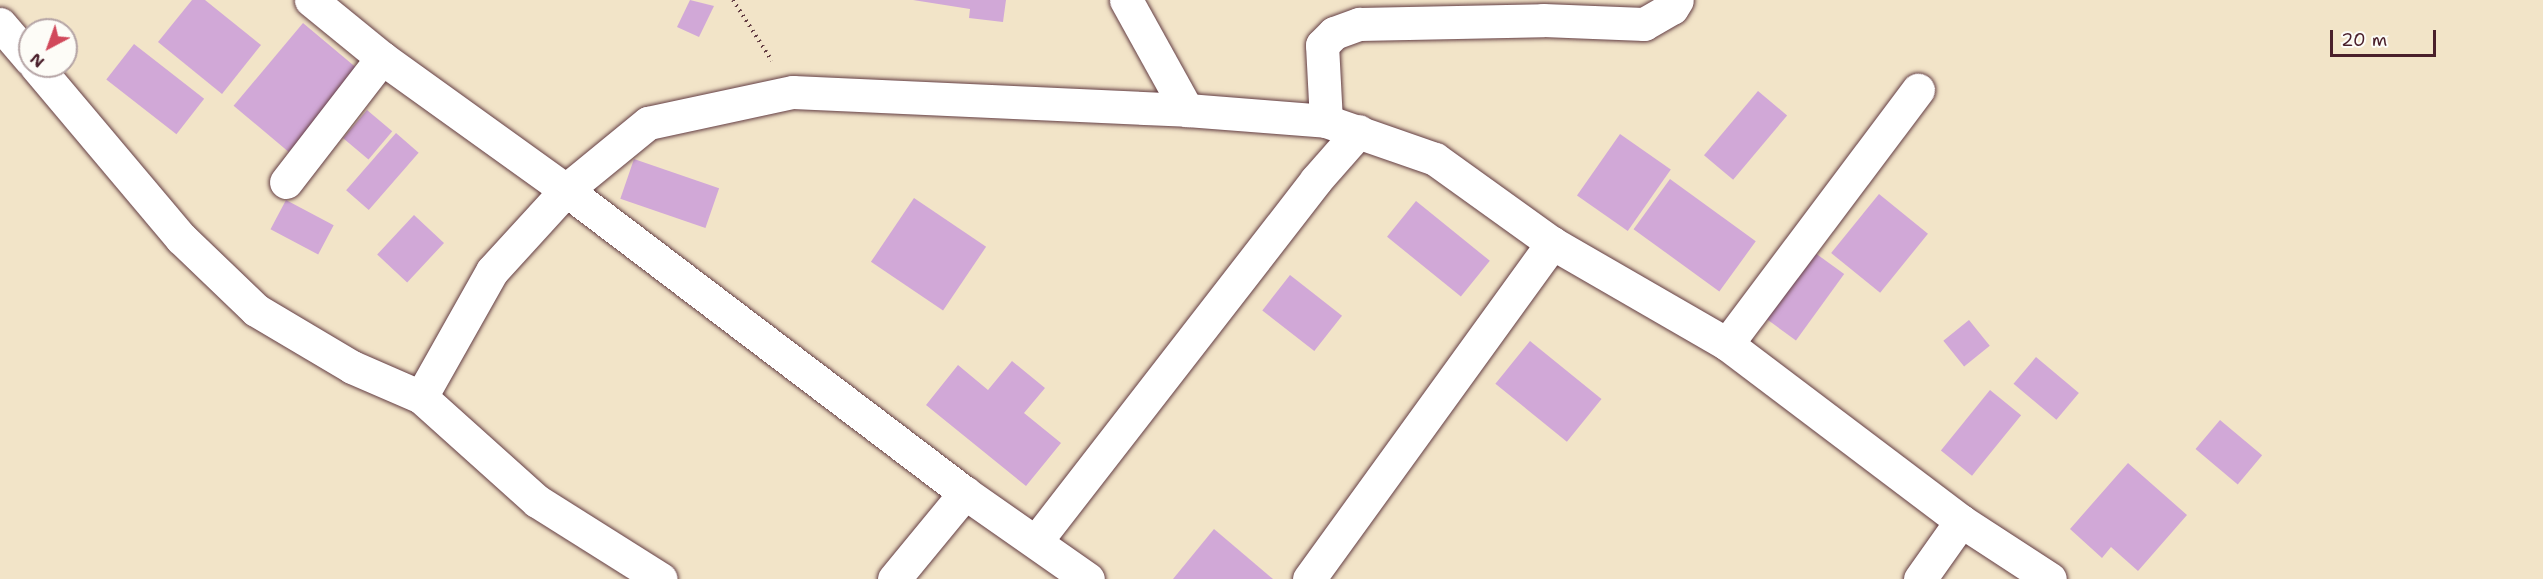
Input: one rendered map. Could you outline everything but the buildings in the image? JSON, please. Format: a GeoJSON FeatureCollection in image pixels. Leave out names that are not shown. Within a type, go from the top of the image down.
{"type":"FeatureCollection","features":[{"type":"Feature","properties":{"kind":"street"},"geometry":{"type":"LineString","coordinates":[[311,0],[382,58],[566,190],[964,493],[1037,540],[1088,579]]}},
{"type":"Feature","properties":{"kind":"street"},"geometry":{"type":"LineString","coordinates":[[1126,0],[1187,110]]}},
{"type":"Feature","properties":{"kind":"street"},"geometry":{"type":"LineString","coordinates":[[1326,122],[1322,45],[1357,12],[1644,24],[1672,8],[1677,0]]}},
{"type":"Feature","properties":{"kind":"street"},"geometry":{"type":"LineString","coordinates":[[0,24],[18,45]]}},
{"type":"Feature","properties":{"kind":"street"},"geometry":{"type":"LineString","coordinates":[[286,182],[382,58]]}},
{"type":"Feature","properties":{"kind":"street"},"geometry":{"type":"LineString","coordinates":[[46,78],[182,238],[256,310],[352,367],[421,397],[537,501],[661,579]]}},
{"type":"Feature","properties":{"kind":"street"},"geometry":{"type":"LineString","coordinates":[[1727,344],[1918,90]]}},
{"type":"Feature","properties":{"kind":"street"},"geometry":{"type":"LineString","coordinates":[[421,397],[492,271],[566,190],[648,123],[793,92],[1187,110],[1326,122],[1359,131],[1435,159],[1552,243],[1727,344],[1961,521],[2050,579]]}},
{"type":"Feature","properties":{"kind":"street"},"geometry":{"type":"LineString","coordinates":[[1037,540],[1308,189],[1359,131]]}},
{"type":"Feature","properties":{"kind":"street"},"geometry":{"type":"LineString","coordinates":[[1309,579],[1552,243]]}},
{"type":"Feature","properties":{"kind":"street"},"geometry":{"type":"LineString","coordinates":[[894,579],[964,493]]}},
{"type":"Feature","properties":{"kind":"street"},"geometry":{"type":"LineString","coordinates":[[1920,579],[1961,521]]}},
{"type":"Feature","properties":{"kind":"path"},"geometry":{"type":"LineString","coordinates":[[733,0],[793,92]]}}]}
